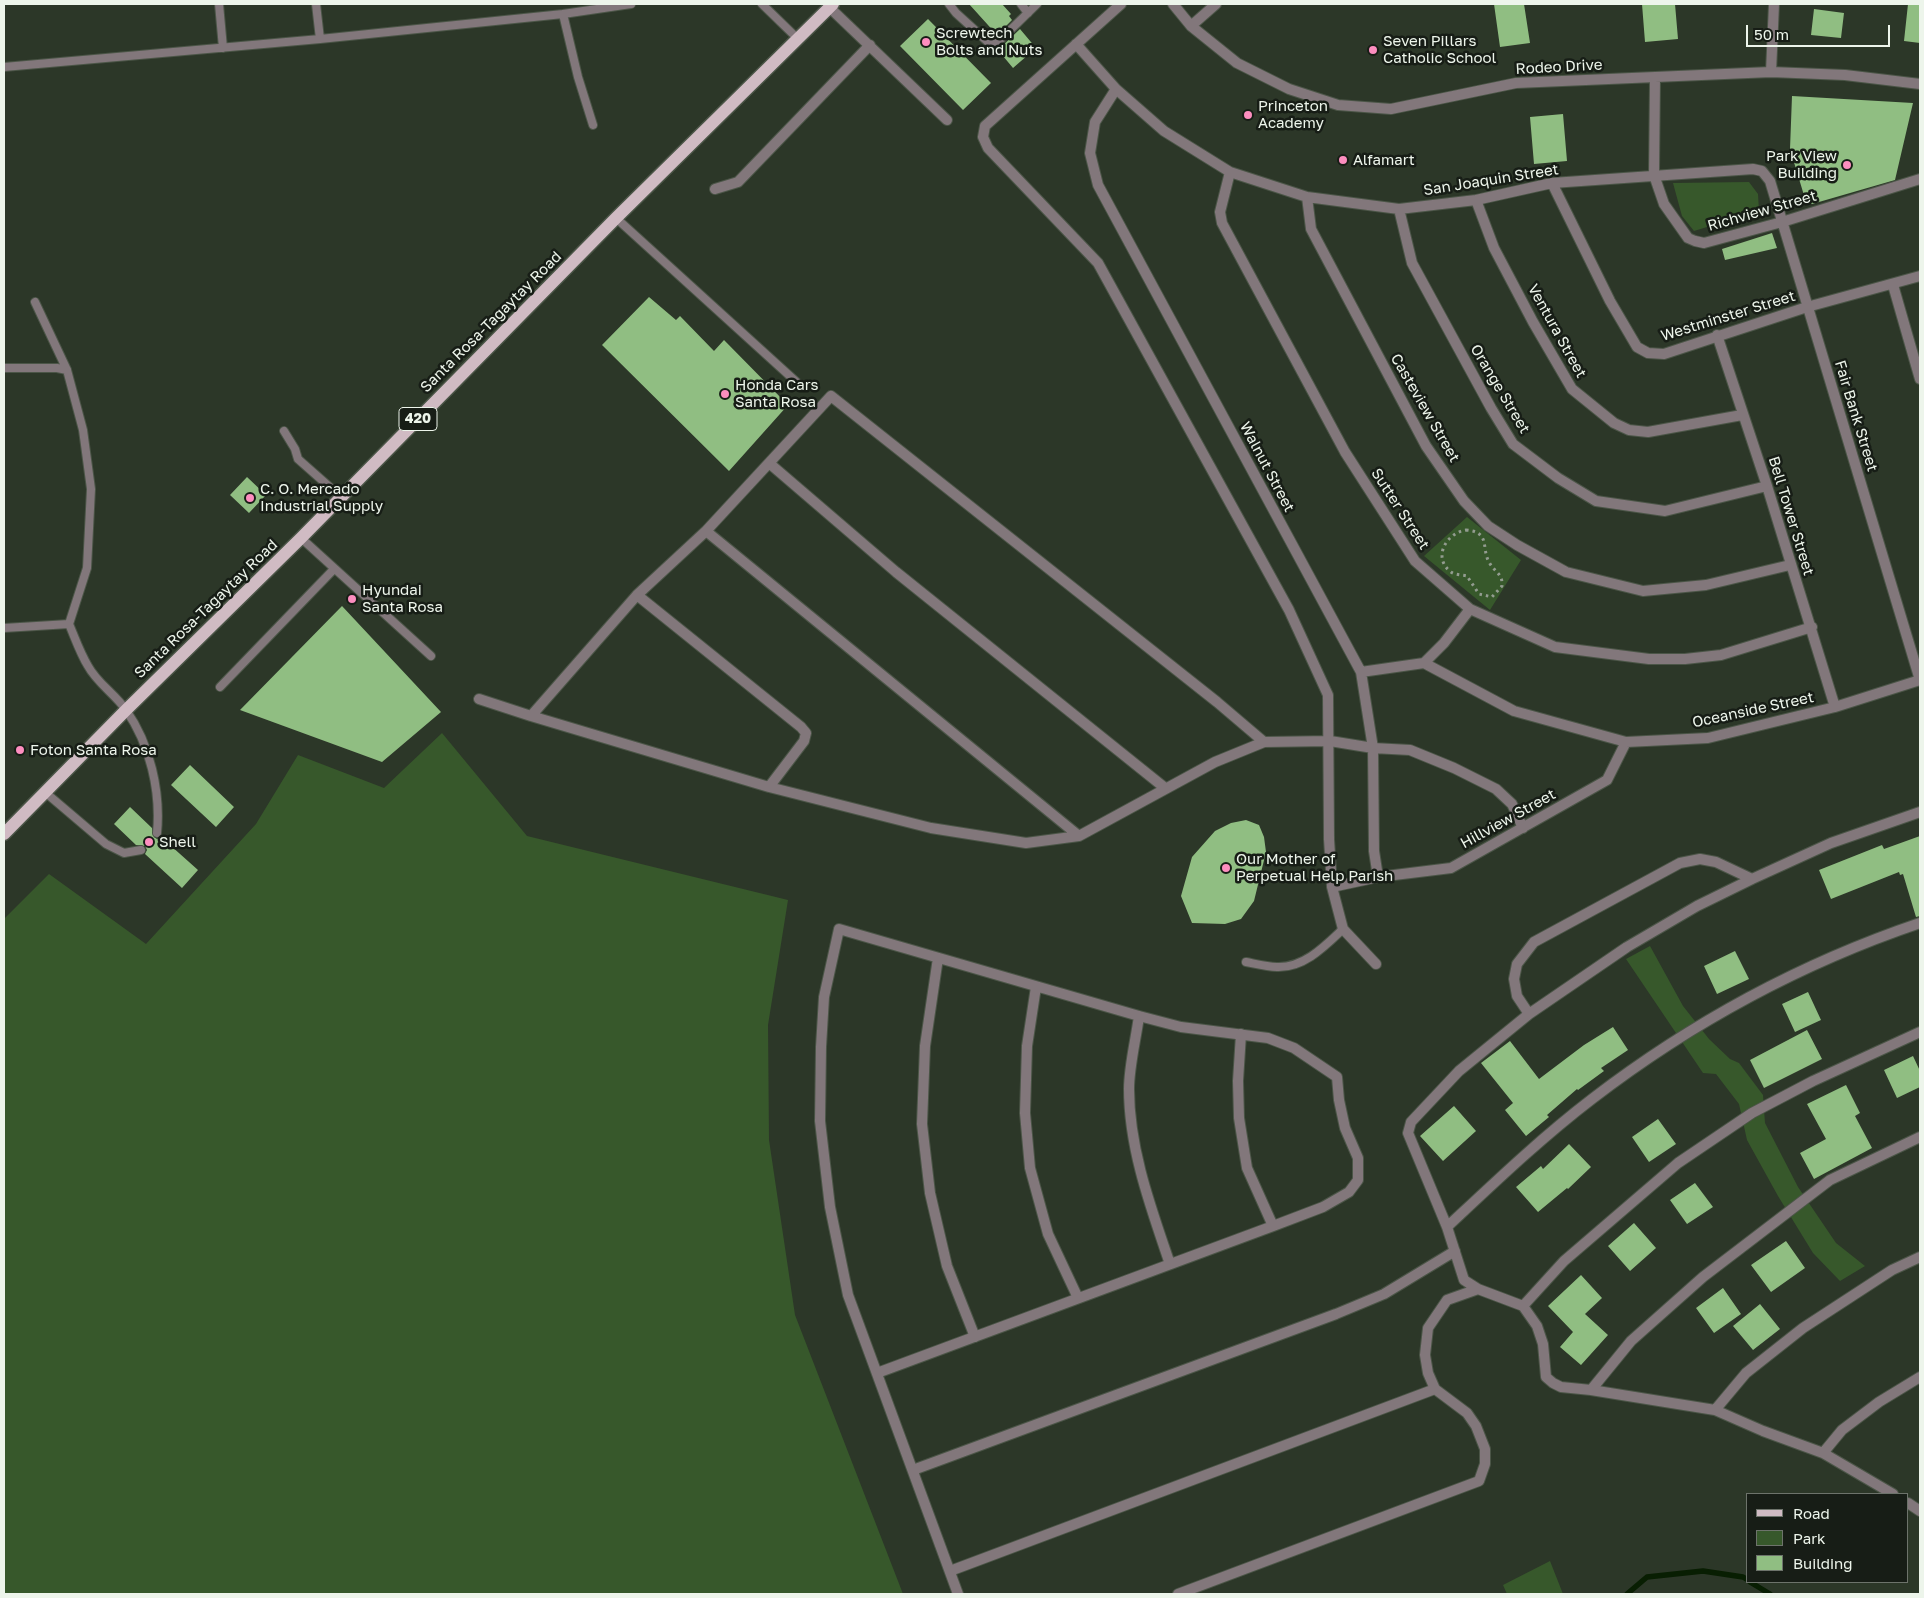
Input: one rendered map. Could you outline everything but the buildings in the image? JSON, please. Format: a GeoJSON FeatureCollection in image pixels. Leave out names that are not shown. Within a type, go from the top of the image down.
{"type":"FeatureCollection","features":[{"type":"Feature","properties":{"kind":"main road","name":"Santa Rosa-Tagaytay Road"},"geometry":{"type":"LineString","coordinates":[[4,834],[126,710],[301,538],[616,218],[831,6]]}},
{"type":"Feature","properties":{"kind":"street"},"geometry":{"type":"LineString","coordinates":[[1121,4],[985,126],[983,137],[988,148],[1098,263],[1288,610],[1328,695],[1330,742],[1329,839],[1332,887],[1343,929],[1376,964]]}},
{"type":"Feature","properties":{"kind":"street","name":"Rodeo Drive"},"geometry":{"type":"LineString","coordinates":[[1172,4],[1191,26],[1238,63],[1290,89],[1338,105],[1391,109],[1516,84],[1771,72],[1845,75],[1920,84]]}},
{"type":"Feature","properties":{"kind":"street"},"geometry":{"type":"LineString","coordinates":[[1191,26],[1216,4]]}},
{"type":"Feature","properties":{"kind":"street"},"geometry":{"type":"LineString","coordinates":[[1771,72],[1774,4]]}},
{"type":"Feature","properties":{"kind":"street"},"geometry":{"type":"LineString","coordinates":[[831,6],[947,120]]}},
{"type":"Feature","properties":{"kind":"street","name":"San Joaquin Street"},"geometry":{"type":"LineString","coordinates":[[1076,44],[1116,90],[1164,131],[1230,172],[1307,197],[1399,209],[1476,200],[1552,183],[1753,169]]}},
{"type":"Feature","properties":{"kind":"street"},"geometry":{"type":"LineString","coordinates":[[715,189],[738,182],[870,45]]}},
{"type":"Feature","properties":{"kind":"street","name":"Richview Street"},"geometry":{"type":"LineString","coordinates":[[1655,78],[1654,175],[1664,204],[1688,238],[1695,241],[1704,243],[1782,222],[1920,179]]}},
{"type":"Feature","properties":{"kind":"street","name":"Walnut Street"},"geometry":{"type":"LineString","coordinates":[[1116,90],[1096,122],[1090,152],[1098,185],[1361,672],[1373,748],[1374,851],[1378,877]]}},
{"type":"Feature","properties":{"kind":"street","name":"Fair Bank Street"},"geometry":{"type":"LineString","coordinates":[[1753,169],[1762,171],[1770,181],[1920,680]]}},
{"type":"Feature","properties":{"kind":"street","name":"Sutter Street"},"geometry":{"type":"LineString","coordinates":[[1230,172],[1220,212],[1222,223],[1345,452],[1415,561],[1470,609],[1555,647],[1649,659],[1685,659],[1721,655],[1812,627]]}},
{"type":"Feature","properties":{"kind":"street","name":"Westminster Street"},"geometry":{"type":"LineString","coordinates":[[1552,183],[1610,301],[1637,347],[1648,353],[1664,354],[1717,335],[1807,307],[1893,285],[1920,276]]}},
{"type":"Feature","properties":{"kind":"street","name":"Casteview Street"},"geometry":{"type":"LineString","coordinates":[[1307,197],[1311,229],[1426,446],[1464,501],[1488,526],[1566,572],[1643,590],[1706,586],[1790,565]]}},
{"type":"Feature","properties":{"kind":"street","name":"Ventura Street"},"geometry":{"type":"LineString","coordinates":[[1476,200],[1494,248],[1533,322],[1572,389],[1614,423],[1629,430],[1648,432],[1742,415]]}},
{"type":"Feature","properties":{"kind":"street","name":"Orange Street"},"geometry":{"type":"LineString","coordinates":[[1399,209],[1412,263],[1491,408],[1513,444],[1558,478],[1596,501],[1665,511],[1768,486]]}},
{"type":"Feature","properties":{"kind":"street"},"geometry":{"type":"LineString","coordinates":[[1893,285],[1918,364],[1920,379]]}},
{"type":"Feature","properties":{"kind":"street","name":"Bell Tower Street"},"geometry":{"type":"LineString","coordinates":[[1717,335],[1742,415],[1768,486],[1790,565],[1812,627],[1835,707]]}},
{"type":"Feature","properties":{"kind":"street"},"geometry":{"type":"LineString","coordinates":[[531,716],[638,595],[706,531],[831,396],[1210,696],[1264,742]]}},
{"type":"Feature","properties":{"kind":"street"},"geometry":{"type":"LineString","coordinates":[[769,464],[896,572],[1165,788]]}},
{"type":"Feature","properties":{"kind":"street"},"geometry":{"type":"LineString","coordinates":[[706,531],[1079,836]]}},
{"type":"Feature","properties":{"kind":"street"},"geometry":{"type":"LineString","coordinates":[[638,595],[802,727],[806,733],[804,741],[769,786]]}},
{"type":"Feature","properties":{"kind":"street"},"geometry":{"type":"LineString","coordinates":[[1361,672],[1424,663],[1444,643],[1470,609]]}},
{"type":"Feature","properties":{"kind":"street","name":"Oceanside Street"},"geometry":{"type":"LineString","coordinates":[[1424,663],[1514,711],[1626,742],[1708,738],[1835,707],[1920,680]]}},
{"type":"Feature","properties":{"kind":"street"},"geometry":{"type":"LineString","coordinates":[[479,699],[769,786],[931,828],[1026,843],[1079,836],[1215,762],[1264,742],[1330,742],[1373,748],[1410,750],[1454,768],[1496,789],[1512,804],[1523,828]]}},
{"type":"Feature","properties":{"kind":"street","name":"Hillview Street"},"geometry":{"type":"LineString","coordinates":[[1332,887],[1378,877],[1451,868],[1606,780],[1626,742]]}},
{"type":"Feature","properties":{"kind":"street"},"geometry":{"type":"LineString","coordinates":[[1891,1493],[1823,1452],[1763,1431],[1715,1410],[1561,1387],[1553,1383],[1546,1377],[1543,1344],[1537,1326],[1523,1306],[1478,1290],[1464,1280],[1447,1226],[1408,1132],[1410,1122],[1459,1071],[1529,1014],[1627,947],[1697,906],[1752,879],[1831,843],[1920,812]]}},
{"type":"Feature","properties":{"kind":"street"},"geometry":{"type":"LineString","coordinates":[[1529,1014],[1517,996],[1514,979],[1517,964],[1534,942],[1680,863],[1700,859],[1716,862],[1752,879]]}},
{"type":"Feature","properties":{"kind":"street"},"geometry":{"type":"LineString","coordinates":[[1447,1226],[1591,1100],[1656,1053],[1718,1014],[1776,984],[1878,937],[1920,923]]}},
{"type":"Feature","properties":{"kind":"street"},"geometry":{"type":"LineString","coordinates":[[877,1373],[1323,1207],[1349,1192],[1358,1180],[1358,1158],[1345,1128],[1339,1100],[1337,1077],[1294,1048],[1268,1038],[1182,1027],[1036,987],[839,929],[824,997],[821,1047],[820,1121],[830,1208],[848,1296],[958,1594]]}},
{"type":"Feature","properties":{"kind":"street"},"geometry":{"type":"LineString","coordinates":[[938,958],[925,1046],[922,1124],[930,1192],[947,1266],[975,1337]]}},
{"type":"Feature","properties":{"kind":"street"},"geometry":{"type":"LineString","coordinates":[[1036,987],[1027,1046],[1025,1114],[1030,1168],[1048,1234],[1078,1298]]}},
{"type":"Feature","properties":{"kind":"street"},"geometry":{"type":"LineString","coordinates":[[1139,1016],[1129,1088],[1134,1140],[1149,1202],[1170,1264]]}},
{"type":"Feature","properties":{"kind":"street"},"geometry":{"type":"LineString","coordinates":[[1523,1306],[1564,1261],[1678,1163],[1752,1113],[1814,1081],[1920,1032]]}},
{"type":"Feature","properties":{"kind":"street"},"geometry":{"type":"LineString","coordinates":[[1241,1034],[1238,1080],[1239,1118],[1246,1168],[1273,1226]]}},
{"type":"Feature","properties":{"kind":"street"},"geometry":{"type":"LineString","coordinates":[[1591,1390],[1631,1341],[1703,1277],[1830,1180],[1920,1137]]}},
{"type":"Feature","properties":{"kind":"street"},"geometry":{"type":"LineString","coordinates":[[913,1470],[1336,1314],[1384,1294],[1455,1251]]}},
{"type":"Feature","properties":{"kind":"street"},"geometry":{"type":"LineString","coordinates":[[1715,1410],[1746,1373],[1803,1328],[1892,1270],[1920,1257]]}},
{"type":"Feature","properties":{"kind":"street"},"geometry":{"type":"LineString","coordinates":[[1178,1594],[1479,1481],[1485,1464],[1485,1449],[1476,1426],[1467,1413],[1435,1389],[1428,1373],[1424,1355],[1428,1328],[1447,1300],[1478,1290]]}},
{"type":"Feature","properties":{"kind":"street"},"geometry":{"type":"LineString","coordinates":[[1823,1452],[1842,1430],[1879,1402],[1920,1377]]}},
{"type":"Feature","properties":{"kind":"street"},"geometry":{"type":"LineString","coordinates":[[950,1571],[1435,1389]]}},
{"type":"Feature","properties":{"kind":"lane"},"geometry":{"type":"LineString","coordinates":[[219,4],[223,48]]}},
{"type":"Feature","properties":{"kind":"lane"},"geometry":{"type":"LineString","coordinates":[[316,4],[320,39]]}},
{"type":"Feature","properties":{"kind":"lane"},"geometry":{"type":"LineString","coordinates":[[4,67],[320,39],[563,14],[632,4]]}},
{"type":"Feature","properties":{"kind":"lane"},"geometry":{"type":"LineString","coordinates":[[762,4],[797,38]]}},
{"type":"Feature","properties":{"kind":"lane"},"geometry":{"type":"LineString","coordinates":[[949,4],[956,13],[988,42],[993,44],[998,42],[1037,4]]}},
{"type":"Feature","properties":{"kind":"lane"},"geometry":{"type":"LineString","coordinates":[[1020,4],[1028,13]]}},
{"type":"Feature","properties":{"kind":"lane"},"geometry":{"type":"LineString","coordinates":[[563,14],[578,77],[593,125]]}},
{"type":"Feature","properties":{"kind":"lane"},"geometry":{"type":"LineString","coordinates":[[616,218],[802,387]]}},
{"type":"Feature","properties":{"kind":"lane"},"geometry":{"type":"LineString","coordinates":[[35,302],[67,370],[83,430],[91,489],[87,568],[69,624],[88,668],[126,710],[144,745],[153,775],[159,812],[157,833]]}},
{"type":"Feature","properties":{"kind":"lane"},"geometry":{"type":"LineString","coordinates":[[4,368],[57,368],[67,370]]}},
{"type":"Feature","properties":{"kind":"lane"},"geometry":{"type":"LineString","coordinates":[[284,431],[295,449],[298,459],[341,497]]}},
{"type":"Feature","properties":{"kind":"lane"},"geometry":{"type":"LineString","coordinates":[[301,538],[431,656]]}},
{"type":"Feature","properties":{"kind":"lane"},"geometry":{"type":"LineString","coordinates":[[220,687],[334,569]]}},
{"type":"Feature","properties":{"kind":"lane"},"geometry":{"type":"LineString","coordinates":[[4,628],[69,624]]}},
{"type":"Feature","properties":{"kind":"lane"},"geometry":{"type":"LineString","coordinates":[[46,793],[106,844],[124,853],[141,850]]}},
{"type":"Feature","properties":{"kind":"lane"},"geometry":{"type":"LineString","coordinates":[[1246,962],[1279,968],[1298,963],[1319,952],[1343,929]]}},
{"type":"Feature","properties":{"kind":"path"},"geometry":{"type":"LineString","coordinates":[[1466,530],[1472,530],[1480,534],[1486,544],[1490,563],[1500,574],[1502,580],[1502,586],[1498,591],[1492,596],[1478,594],[1467,576],[1452,572],[1446,565],[1443,557],[1444,546],[1449,537],[1456,532],[1466,530]]}},
{"type":"Feature","properties":{"kind":"green space"},"geometry":{"type":"Polygon","coordinates":[[[1749,182],[1758,194],[1759,211],[1694,231],[1682,216],[1673,183],[1749,182]]]}},
{"type":"Feature","properties":{"kind":"green space"},"geometry":{"type":"Polygon","coordinates":[[[1467,517],[1521,560],[1490,610],[1424,556],[1467,517]]]}},
{"type":"Feature","properties":{"kind":"green space"},"geometry":{"type":"Polygon","coordinates":[[[442,733],[527,836],[788,900],[768,1025],[769,1140],[795,1315],[903,1594],[4,1594],[4,919],[49,874],[146,944],[256,824],[298,755],[384,788],[442,733]]]}},
{"type":"Feature","properties":{"kind":"green space"},"geometry":{"type":"Polygon","coordinates":[[[1650,946],[1683,1006],[1709,1039],[1730,1059],[1739,1063],[1763,1095],[1765,1123],[1798,1187],[1836,1243],[1865,1266],[1840,1281],[1813,1253],[1747,1140],[1739,1104],[1716,1074],[1703,1073],[1626,959],[1650,946]]]}},
{"type":"Feature","properties":{"kind":"green space"},"geometry":{"type":"Polygon","coordinates":[[[1550,1561],[1563,1594],[1507,1594],[1503,1585],[1550,1561]]]}},
{"type":"Feature","properties":{"kind":"waterway"},"geometry":{"type":"LineString","coordinates":[[1627,1594],[1647,1577],[1703,1571],[1746,1579]]}},
{"type":"Feature","properties":{"kind":"waterway"},"geometry":{"type":"LineString","coordinates":[[1752,1583],[1770,1594]]}},
{"type":"Feature","properties":{"kind":"place","name":"Screwtech Bolts and Nuts"},"geometry":{"type":"Point","coordinates":[926,42]}},
{"type":"Feature","properties":{"kind":"place","name":"Seven Pillars Catholic School"},"geometry":{"type":"Point","coordinates":[1373,50]}},
{"type":"Feature","properties":{"kind":"place","name":"Princeton Academy"},"geometry":{"type":"Point","coordinates":[1248,115]}},
{"type":"Feature","properties":{"kind":"place","name":"Alfamart"},"geometry":{"type":"Point","coordinates":[1343,160]}},
{"type":"Feature","properties":{"kind":"place","name":"Park View Building"},"geometry":{"type":"Point","coordinates":[1847,165]}},
{"type":"Feature","properties":{"kind":"place","name":"Honda Cars Santa Rosa"},"geometry":{"type":"Point","coordinates":[725,394]}},
{"type":"Feature","properties":{"kind":"place","name":"C. O. Mercado Industrial Supply"},"geometry":{"type":"Point","coordinates":[250,498]}},
{"type":"Feature","properties":{"kind":"place","name":"Hyundai Santa Rosa"},"geometry":{"type":"Point","coordinates":[352,599]}},
{"type":"Feature","properties":{"kind":"place","name":"Foton Santa Rosa"},"geometry":{"type":"Point","coordinates":[20,750]}},
{"type":"Feature","properties":{"kind":"place","name":"Shell"},"geometry":{"type":"Point","coordinates":[149,842]}},
{"type":"Feature","properties":{"kind":"place","name":"Our Mother of Perpetual Help Parish"},"geometry":{"type":"Point","coordinates":[1226,868]}}]}
